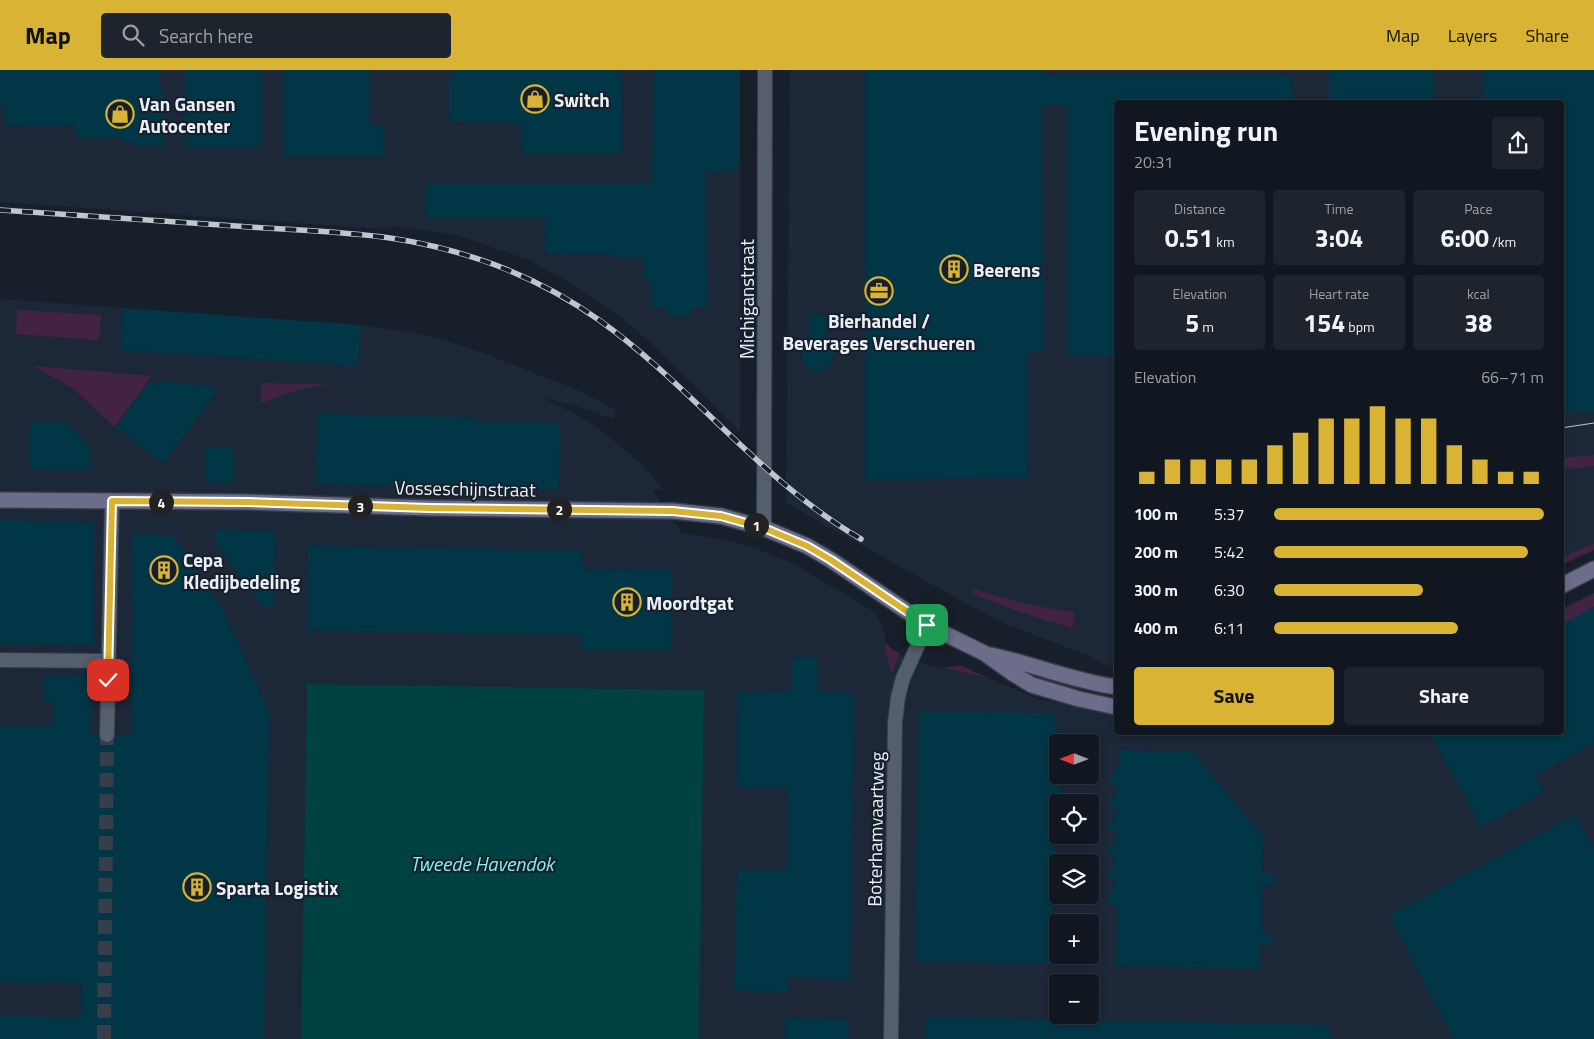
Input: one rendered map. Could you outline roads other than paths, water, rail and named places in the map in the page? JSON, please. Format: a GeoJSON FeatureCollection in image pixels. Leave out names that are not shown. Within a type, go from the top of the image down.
{"type":"FeatureCollection","features":[{"type":"Feature","properties":{"kind":"street","name":"Michiganstraat"},"geometry":{"type":"LineString","coordinates":[[764,528],[765,70]]}},
{"type":"Feature","properties":{"kind":"street","name":"Vosseschijnstraat"},"geometry":{"type":"LineString","coordinates":[[0,500],[247,502],[429,508],[673,511],[721,516],[764,528],[790,538],[831,560],[927,625],[984,653],[1032,685],[1079,699],[1114,707]]}},
{"type":"Feature","properties":{"kind":"street"},"geometry":{"type":"LineString","coordinates":[[107,735],[112,501]]}},
{"type":"Feature","properties":{"kind":"street"},"geometry":{"type":"LineString","coordinates":[[1564,584],[1594,569]]}},
{"type":"Feature","properties":{"kind":"street","name":"Boterhamvaartweg"},"geometry":{"type":"LineString","coordinates":[[891,1039],[898,696],[903,678],[927,625]]}},
{"type":"Feature","properties":{"kind":"street","name":"Vosseschijnstraat"},"geometry":{"type":"LineString","coordinates":[[984,653],[1017,660],[1085,681],[1114,687]]}},
{"type":"Feature","properties":{"kind":"street"},"geometry":{"type":"LineString","coordinates":[[0,660],[108,661]]}},
{"type":"Feature","properties":{"kind":"water","name":"Tweede Havendok"},"geometry":{"type":"Polygon","coordinates":[[[307,682],[310,684],[704,690],[699,1039],[301,1039],[307,687],[305,684],[307,682]]]}},
{"type":"Feature","properties":{"kind":"tunnel"},"geometry":{"type":"LineString","coordinates":[[104,1039],[107,735]]}},
{"type":"Feature","properties":{"kind":"tram line"},"geometry":{"type":"LineString","coordinates":[[1564,428],[1594,423]]}},
{"type":"Feature","properties":{"kind":"railway"},"geometry":{"type":"LineString","coordinates":[[0,210],[332,232],[390,238],[445,249],[499,267],[551,290],[599,320],[665,374],[791,490],[825,516],[861,539]]}},
{"type":"Feature","properties":{"kind":"place","name":"Switch"},"geometry":{"type":"Point","coordinates":[535,99]}},
{"type":"Feature","properties":{"kind":"place","name":"Van Gansen Autocenter"},"geometry":{"type":"Point","coordinates":[120,114]}},
{"type":"Feature","properties":{"kind":"place","name":"Beerens"},"geometry":{"type":"Point","coordinates":[954,269]}},
{"type":"Feature","properties":{"kind":"place","name":"Bierhandel / Beverages Verschueren"},"geometry":{"type":"Point","coordinates":[879,291]}},
{"type":"Feature","properties":{"kind":"place","name":"Cepa Kledijbedeling"},"geometry":{"type":"Point","coordinates":[164,570]}},
{"type":"Feature","properties":{"kind":"place","name":"Moordtgat"},"geometry":{"type":"Point","coordinates":[627,602]}},
{"type":"Feature","properties":{"kind":"place","name":"Sparta Logistix"},"geometry":{"type":"Point","coordinates":[197,887]}}]}
